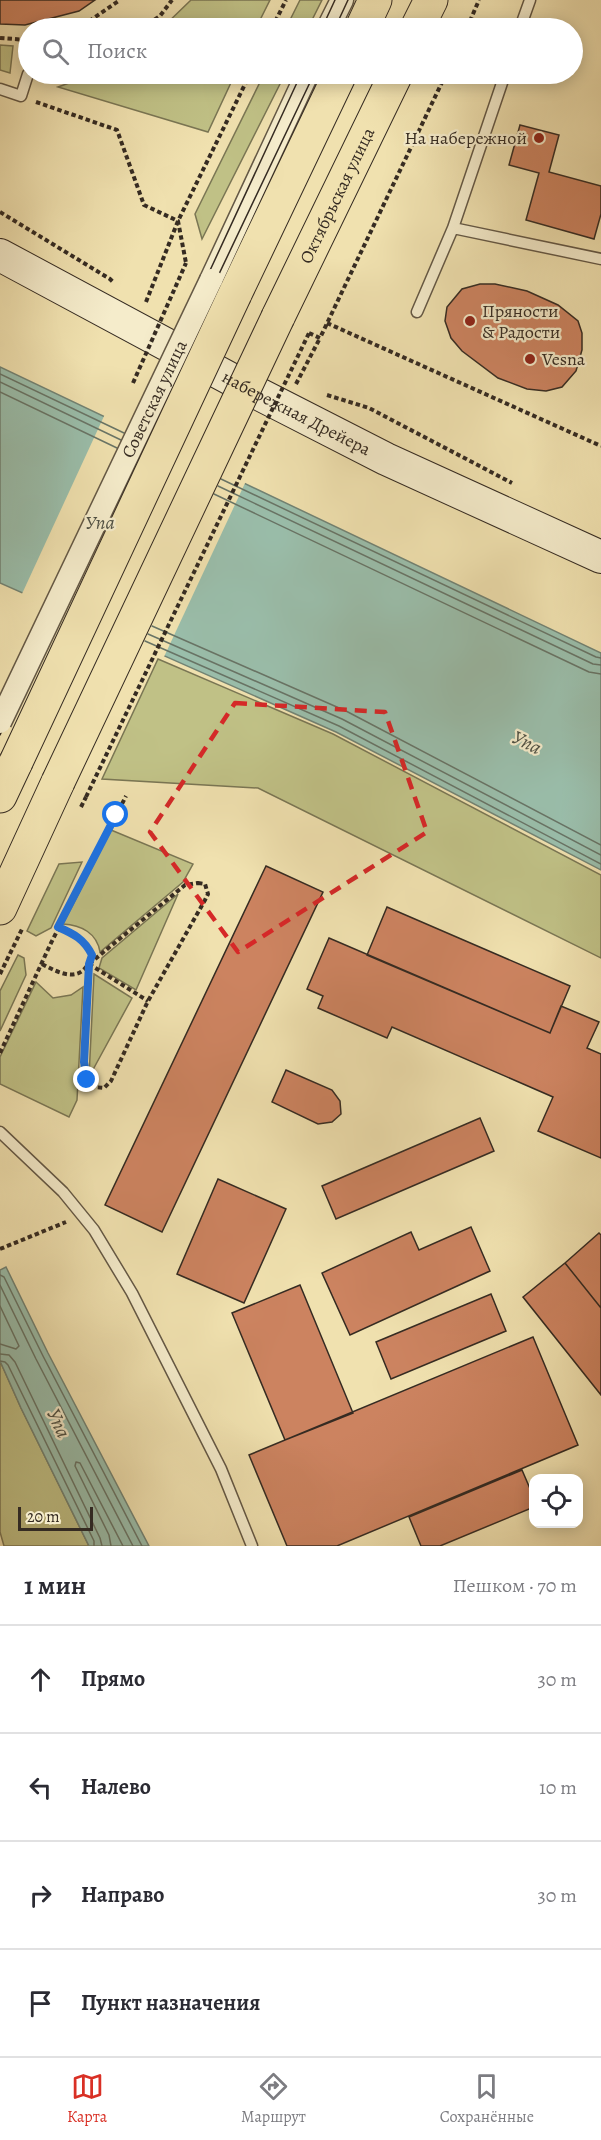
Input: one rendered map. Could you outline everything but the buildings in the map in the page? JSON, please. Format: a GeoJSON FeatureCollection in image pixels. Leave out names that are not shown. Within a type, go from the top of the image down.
{"type":"FeatureCollection","features":[{"type":"Feature","properties":{"kind":"main road"},"geometry":{"type":"LineString","coordinates":[[367,18],[375,0]]}},
{"type":"Feature","properties":{"kind":"main road"},"geometry":{"type":"LineString","coordinates":[[422,18],[431,0]]}},
{"type":"Feature","properties":{"kind":"main road"},"geometry":{"type":"LineString","coordinates":[[223,287],[335,84]]}},
{"type":"Feature","properties":{"kind":"main road","name":"Октябрьская улица"},"geometry":{"type":"LineString","coordinates":[[72,789],[278,317],[391,84]]}},
{"type":"Feature","properties":{"kind":"main road","name":"набережная Дрейера"},"geometry":{"type":"LineString","coordinates":[[0,255],[253,391],[386,459],[601,557]]}},
{"type":"Feature","properties":{"kind":"main road","name":"Советская улица"},"geometry":{"type":"LineString","coordinates":[[0,796],[223,287]]}},
{"type":"Feature","properties":{"kind":"main road"},"geometry":{"type":"LineString","coordinates":[[0,909],[72,789]]}},
{"type":"Feature","properties":{"kind":"street"},"geometry":{"type":"LineString","coordinates":[[333,18],[342,0]]}},
{"type":"Feature","properties":{"kind":"street","name":"Советская улица"},"geometry":{"type":"LineString","coordinates":[[0,722],[223,287],[304,84]]}},
{"type":"Feature","properties":{"kind":"lane"},"geometry":{"type":"LineString","coordinates":[[524,18],[530,0]]}},
{"type":"Feature","properties":{"kind":"lane"},"geometry":{"type":"LineString","coordinates":[[0,89],[21,96],[25,84]]}},
{"type":"Feature","properties":{"kind":"lane"},"geometry":{"type":"LineString","coordinates":[[417,312],[453,228],[502,84]]}},
{"type":"Feature","properties":{"kind":"lane"},"geometry":{"type":"LineString","coordinates":[[453,228],[601,259]]}},
{"type":"Feature","properties":{"kind":"lane"},"geometry":{"type":"LineString","coordinates":[[0,1132],[63,1192],[94,1230],[132,1293],[221,1469],[252,1546]]}},
{"type":"Feature","properties":{"kind":"path"},"geometry":{"type":"LineString","coordinates":[[94,18],[120,0]]}},
{"type":"Feature","properties":{"kind":"path"},"geometry":{"type":"LineString","coordinates":[[157,18],[172,0]]}},
{"type":"Feature","properties":{"kind":"path"},"geometry":{"type":"LineString","coordinates":[[277,18],[286,0]]}},
{"type":"Feature","properties":{"kind":"path"},"geometry":{"type":"LineString","coordinates":[[471,18],[478,0]]}},
{"type":"Feature","properties":{"kind":"path"},"geometry":{"type":"LineString","coordinates":[[0,38],[18,39]]}},
{"type":"Feature","properties":{"kind":"path"},"geometry":{"type":"LineString","coordinates":[[145,305],[178,221],[245,84]]}},
{"type":"Feature","properties":{"kind":"path"},"geometry":{"type":"LineString","coordinates":[[306,388],[296,385],[441,84]]}},
{"type":"Feature","properties":{"kind":"path"},"geometry":{"type":"LineString","coordinates":[[21,96],[117,130],[144,205],[178,221]]}},
{"type":"Feature","properties":{"kind":"path"},"geometry":{"type":"LineString","coordinates":[[0,212],[110,279],[118,288]]}},
{"type":"Feature","properties":{"kind":"path"},"geometry":{"type":"LineString","coordinates":[[178,221],[186,263]]}},
{"type":"Feature","properties":{"kind":"path"},"geometry":{"type":"LineString","coordinates":[[327,323],[601,446]]}},
{"type":"Feature","properties":{"kind":"path"},"geometry":{"type":"LineString","coordinates":[[72,789],[309,333],[320,338]]}},
{"type":"Feature","properties":{"kind":"path"},"geometry":{"type":"LineString","coordinates":[[317,392],[369,408],[518,486]]}},
{"type":"Feature","properties":{"kind":"path"},"geometry":{"type":"LineString","coordinates":[[0,1053],[58,927],[126,796]]}},
{"type":"Feature","properties":{"kind":"path"},"geometry":{"type":"LineString","coordinates":[[42,964],[59,973],[70,975],[79,973],[89,964],[185,885],[198,883],[205,885],[208,894],[148,1001],[111,1081],[104,1088],[94,1088],[87,1080],[84,1062],[89,964],[92,955],[86,943],[76,935],[58,927]]}},
{"type":"Feature","properties":{"kind":"path"},"geometry":{"type":"LineString","coordinates":[[89,964],[148,1001]]}},
{"type":"Feature","properties":{"kind":"path"},"geometry":{"type":"LineString","coordinates":[[0,1249],[82,1216]]}},
{"type":"Feature","properties":{"kind":"highlighted area"},"geometry":{"type":"Polygon","coordinates":[[[235,703],[385,712],[427,832],[238,952],[150,832],[235,703]]]}},
{"type":"Feature","properties":{"kind":"green space"},"geometry":{"type":"Polygon","coordinates":[[[191,0],[270,0],[261,18],[172,18],[191,0]]]}},
{"type":"Feature","properties":{"kind":"green space"},"geometry":{"type":"Polygon","coordinates":[[[300,0],[322,0],[313,18],[291,18],[300,0]]]}},
{"type":"Feature","properties":{"kind":"green space"},"geometry":{"type":"Polygon","coordinates":[[[0,45],[13,46],[10,73],[0,70],[0,45]]]}},
{"type":"Feature","properties":{"kind":"green space"},"geometry":{"type":"Polygon","coordinates":[[[66,84],[230,84],[208,132],[58,87],[66,84]]]}},
{"type":"Feature","properties":{"kind":"green space"},"geometry":{"type":"Polygon","coordinates":[[[259,84],[280,84],[202,239],[195,214],[259,84]]]}},
{"type":"Feature","properties":{"kind":"green space"},"geometry":{"type":"Polygon","coordinates":[[[158,659],[333,734],[601,875],[601,958],[258,788],[102,779],[158,659]]]}},
{"type":"Feature","properties":{"kind":"green space"},"geometry":{"type":"Polygon","coordinates":[[[111,830],[193,864],[183,882],[100,952],[92,935],[87,931],[63,924],[111,830]]]}},
{"type":"Feature","properties":{"kind":"green space"},"geometry":{"type":"Polygon","coordinates":[[[82,862],[51,928],[36,936],[27,931],[59,864],[82,862]]]}},
{"type":"Feature","properties":{"kind":"green space"},"geometry":{"type":"Polygon","coordinates":[[[178,894],[136,990],[99,968],[102,958],[178,894]]]}},
{"type":"Feature","properties":{"kind":"green space"},"geometry":{"type":"Polygon","coordinates":[[[18,955],[24,958],[26,975],[0,1031],[0,991],[18,955]]]}},
{"type":"Feature","properties":{"kind":"green space"},"geometry":{"type":"Polygon","coordinates":[[[94,974],[132,998],[89,1077],[94,974]]]}},
{"type":"Feature","properties":{"kind":"green space"},"geometry":{"type":"Polygon","coordinates":[[[36,982],[53,998],[71,995],[83,987],[77,1100],[69,1117],[0,1084],[0,1057],[36,982]]]}},
{"type":"Feature","properties":{"kind":"green space"},"geometry":{"type":"Polygon","coordinates":[[[0,1361],[89,1546],[4,1546],[0,1532],[0,1361]]]}},
{"type":"Feature","properties":{"kind":"water","name":"Упа"},"geometry":{"type":"Polygon","coordinates":[[[0,367],[601,653],[601,870],[336,732],[0,583],[0,367]]]}},
{"type":"Feature","properties":{"kind":"water","name":"Упа"},"geometry":{"type":"Polygon","coordinates":[[[6,1267],[48,1353],[149,1546],[89,1546],[0,1361],[0,1270],[6,1267]]]}},
{"type":"Feature","properties":{"kind":"pier"},"geometry":{"type":"Polygon","coordinates":[[[105,414],[246,481],[163,659],[21,596],[105,414]]]}},
{"type":"Feature","properties":{"kind":"tram line"},"geometry":{"type":"LineString","coordinates":[[327,18],[335,0]]}},
{"type":"Feature","properties":{"kind":"tram line"},"geometry":{"type":"LineString","coordinates":[[340,18],[348,0]]}},
{"type":"Feature","properties":{"kind":"tram line"},"geometry":{"type":"LineString","coordinates":[[0,709],[206,279],[296,84]]}},
{"type":"Feature","properties":{"kind":"tram line"},"geometry":{"type":"LineString","coordinates":[[0,735],[309,84]]}},
{"type":"Feature","properties":{"kind":"place","name":"На набережной"},"geometry":{"type":"Point","coordinates":[539,138]}},
{"type":"Feature","properties":{"kind":"place","name":"Пряности & Радости"},"geometry":{"type":"Point","coordinates":[470,321]}},
{"type":"Feature","properties":{"kind":"place","name":"Vesna"},"geometry":{"type":"Point","coordinates":[530,359]}},
{"type":"Feature","properties":{"kind":"route"},"geometry":{"type":"LineString","coordinates":[[87,1080],[84,1062],[89,964],[92,955],[86,943],[76,935],[58,927],[116,815]]}}]}
